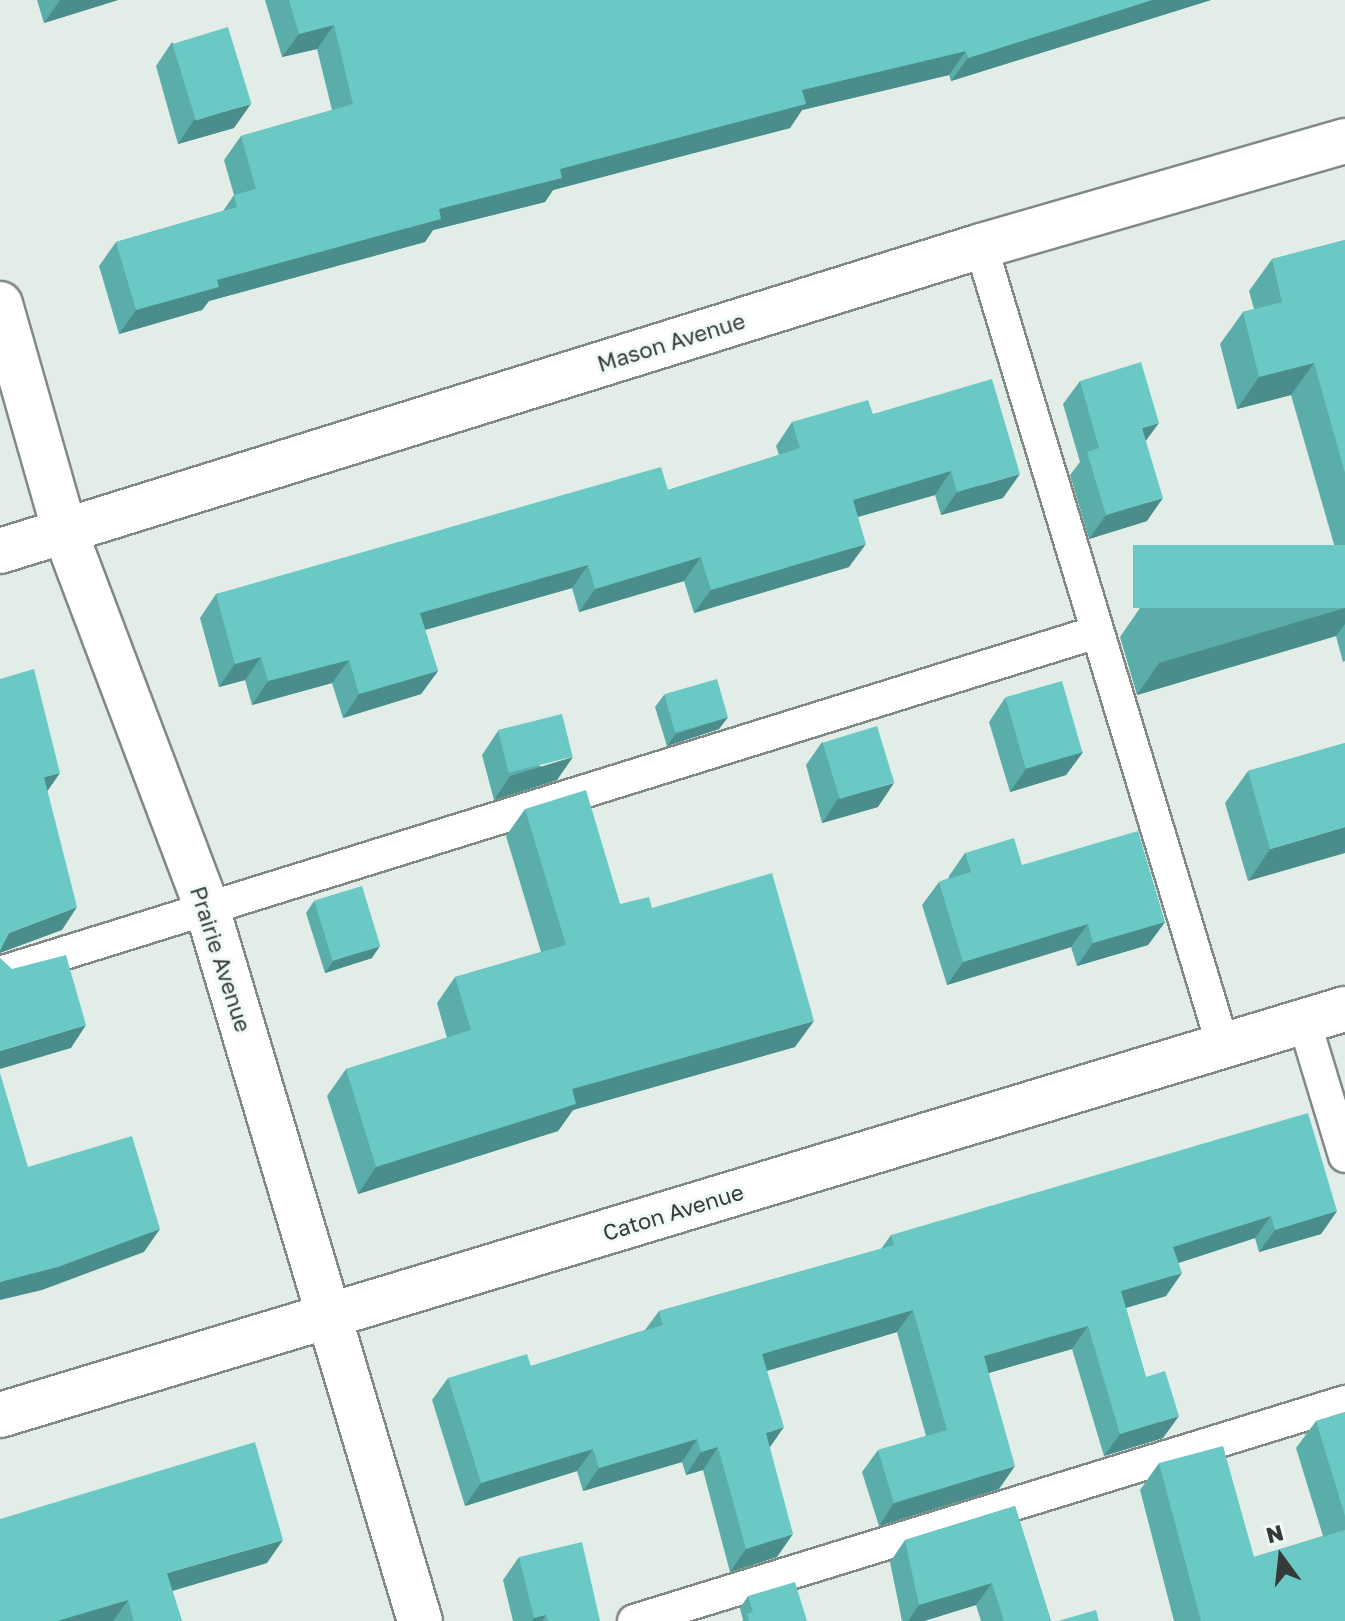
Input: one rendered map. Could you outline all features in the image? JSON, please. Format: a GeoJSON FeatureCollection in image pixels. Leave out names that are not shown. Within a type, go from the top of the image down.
{"type":"FeatureCollection","features":[{"type":"Feature","properties":{"kind":"street","name":"Mason Avenue"},"geometry":{"type":"LineString","coordinates":[[0,551],[981,246],[1345,141]]}},
{"type":"Feature","properties":{"kind":"street","name":"Prairie Avenue"},"geometry":{"type":"LineString","coordinates":[[0,304],[65,532],[207,908],[420,1621]]}},
{"type":"Feature","properties":{"kind":"street","name":"Caton Avenue"},"geometry":{"type":"LineString","coordinates":[[0,1415],[1345,1009]]}},
{"type":"Feature","properties":{"kind":"lane"},"geometry":{"type":"LineString","coordinates":[[981,246],[1223,1046]]}},
{"type":"Feature","properties":{"kind":"lane"},"geometry":{"type":"LineString","coordinates":[[0,973],[1097,632]]}},
{"type":"Feature","properties":{"kind":"lane"},"geometry":{"type":"LineString","coordinates":[[1304,1021],[1345,1156]]}},
{"type":"Feature","properties":{"kind":"lane"},"geometry":{"type":"LineString","coordinates":[[634,1621],[1345,1402]]}},
{"type":"Feature","properties":{"kind":"building"},"geometry":{"type":"Polygon","coordinates":[[[289,0],[1152,0],[968,58],[966,51],[802,90],[806,104],[560,169],[562,178],[439,209],[441,219],[217,280],[219,287],[136,310],[116,242],[237,207],[234,195],[256,189],[241,136],[353,104],[334,25],[299,34],[289,0]]]}},
{"type":"Feature","properties":{"kind":"building"},"geometry":{"type":"Polygon","coordinates":[[[228,27],[251,104],[196,120],[173,44],[228,27]]]}},
{"type":"Feature","properties":{"kind":"building"},"geometry":{"type":"Polygon","coordinates":[[[1345,240],[1345,473],[1314,363],[1259,377],[1243,312],[1282,302],[1272,259],[1345,240]]]}},
{"type":"Feature","properties":{"kind":"building"},"geometry":{"type":"Polygon","coordinates":[[[1141,362],[1159,423],[1142,428],[1163,498],[1106,515],[1087,452],[1099,448],[1080,381],[1141,362]]]}},
{"type":"Feature","properties":{"kind":"building"},"geometry":{"type":"Polygon","coordinates":[[[992,379],[1020,474],[957,492],[951,471],[853,500],[866,544],[711,590],[701,557],[595,589],[588,565],[420,613],[438,671],[359,694],[349,660],[268,681],[261,657],[235,664],[216,594],[661,467],[668,490],[800,448],[792,422],[868,400],[873,414],[992,379]]]}},
{"type":"Feature","properties":{"kind":"building"},"geometry":{"type":"Polygon","coordinates":[[[1133,545],[1345,545],[1345,608],[1133,608],[1133,545]]]}},
{"type":"Feature","properties":{"kind":"building"},"geometry":{"type":"Polygon","coordinates":[[[34,669],[60,773],[44,777],[77,907],[9,933],[0,951],[0,679],[34,669]]]}},
{"type":"Feature","properties":{"kind":"building"},"geometry":{"type":"Polygon","coordinates":[[[717,679],[728,717],[675,733],[664,694],[717,679]]]}},
{"type":"Feature","properties":{"kind":"building"},"geometry":{"type":"Polygon","coordinates":[[[1062,681],[1082,752],[1026,768],[1005,697],[1062,681]]]}},
{"type":"Feature","properties":{"kind":"building"},"geometry":{"type":"Polygon","coordinates":[[[562,714],[573,757],[509,773],[498,730],[562,714]]]}},
{"type":"Feature","properties":{"kind":"building"},"geometry":{"type":"Polygon","coordinates":[[[877,726],[894,782],[840,799],[822,743],[877,726]]]}},
{"type":"Feature","properties":{"kind":"building"},"geometry":{"type":"Polygon","coordinates":[[[1345,743],[1345,827],[1270,849],[1248,771],[1345,743]]]}},
{"type":"Feature","properties":{"kind":"building"},"geometry":{"type":"Polygon","coordinates":[[[586,790],[620,904],[649,897],[652,908],[772,873],[814,1021],[572,1089],[576,1104],[376,1167],[346,1069],[471,1030],[455,977],[566,945],[525,809],[586,790]]]}},
{"type":"Feature","properties":{"kind":"building"},"geometry":{"type":"Polygon","coordinates":[[[1138,831],[1165,922],[1093,943],[1088,924],[963,962],[939,882],[971,872],[965,853],[1014,838],[1022,865],[1138,831]]]}},
{"type":"Feature","properties":{"kind":"building"},"geometry":{"type":"Polygon","coordinates":[[[362,886],[380,946],[333,961],[314,901],[362,886]]]}},
{"type":"Feature","properties":{"kind":"building"},"geometry":{"type":"Polygon","coordinates":[[[66,955],[86,1025],[0,1051],[0,958],[12,969],[66,955]]]}},
{"type":"Feature","properties":{"kind":"building"},"geometry":{"type":"Polygon","coordinates":[[[0,1073],[28,1167],[132,1136],[160,1229],[58,1267],[0,1282],[0,1073]]]}},
{"type":"Feature","properties":{"kind":"building"},"geometry":{"type":"Polygon","coordinates":[[[1308,1113],[1337,1211],[1275,1230],[1271,1216],[1173,1247],[1182,1273],[1121,1291],[1146,1377],[1165,1371],[1179,1416],[1120,1434],[1088,1326],[984,1356],[1015,1466],[894,1503],[878,1450],[947,1430],[913,1310],[762,1354],[784,1427],[766,1433],[793,1534],[746,1549],[718,1447],[701,1452],[697,1439],[599,1468],[593,1449],[481,1483],[448,1378],[527,1354],[531,1366],[663,1325],[659,1311],[894,1245],[891,1235],[1308,1113]]]}},
{"type":"Feature","properties":{"kind":"building"},"geometry":{"type":"Polygon","coordinates":[[[1345,1412],[1345,1516],[1316,1421],[1345,1412]]]}},
{"type":"Feature","properties":{"kind":"building"},"geometry":{"type":"Polygon","coordinates":[[[255,1442],[283,1540],[167,1573],[182,1621],[134,1621],[128,1600],[57,1621],[0,1621],[0,1519],[255,1442]]]}},
{"type":"Feature","properties":{"kind":"building"},"geometry":{"type":"Polygon","coordinates":[[[1223,1446],[1254,1557],[1345,1530],[1345,1621],[1201,1621],[1159,1463],[1223,1446]]]}},
{"type":"Feature","properties":{"kind":"building"},"geometry":{"type":"Polygon","coordinates":[[[1015,1506],[1051,1621],[1004,1621],[992,1583],[919,1605],[905,1540],[1015,1506]]]}},
{"type":"Feature","properties":{"kind":"building"},"geometry":{"type":"Polygon","coordinates":[[[582,1542],[600,1621],[548,1621],[546,1615],[534,1618],[519,1557],[582,1542]]]}},
{"type":"Feature","properties":{"kind":"building"},"geometry":{"type":"Polygon","coordinates":[[[795,1582],[807,1621],[749,1621],[747,1614],[753,1612],[748,1596],[795,1582]]]}},
{"type":"Feature","properties":{"kind":"building"},"geometry":{"type":"Polygon","coordinates":[[[1096,1610],[1099,1621],[1058,1621],[1096,1610]]]}}]}
